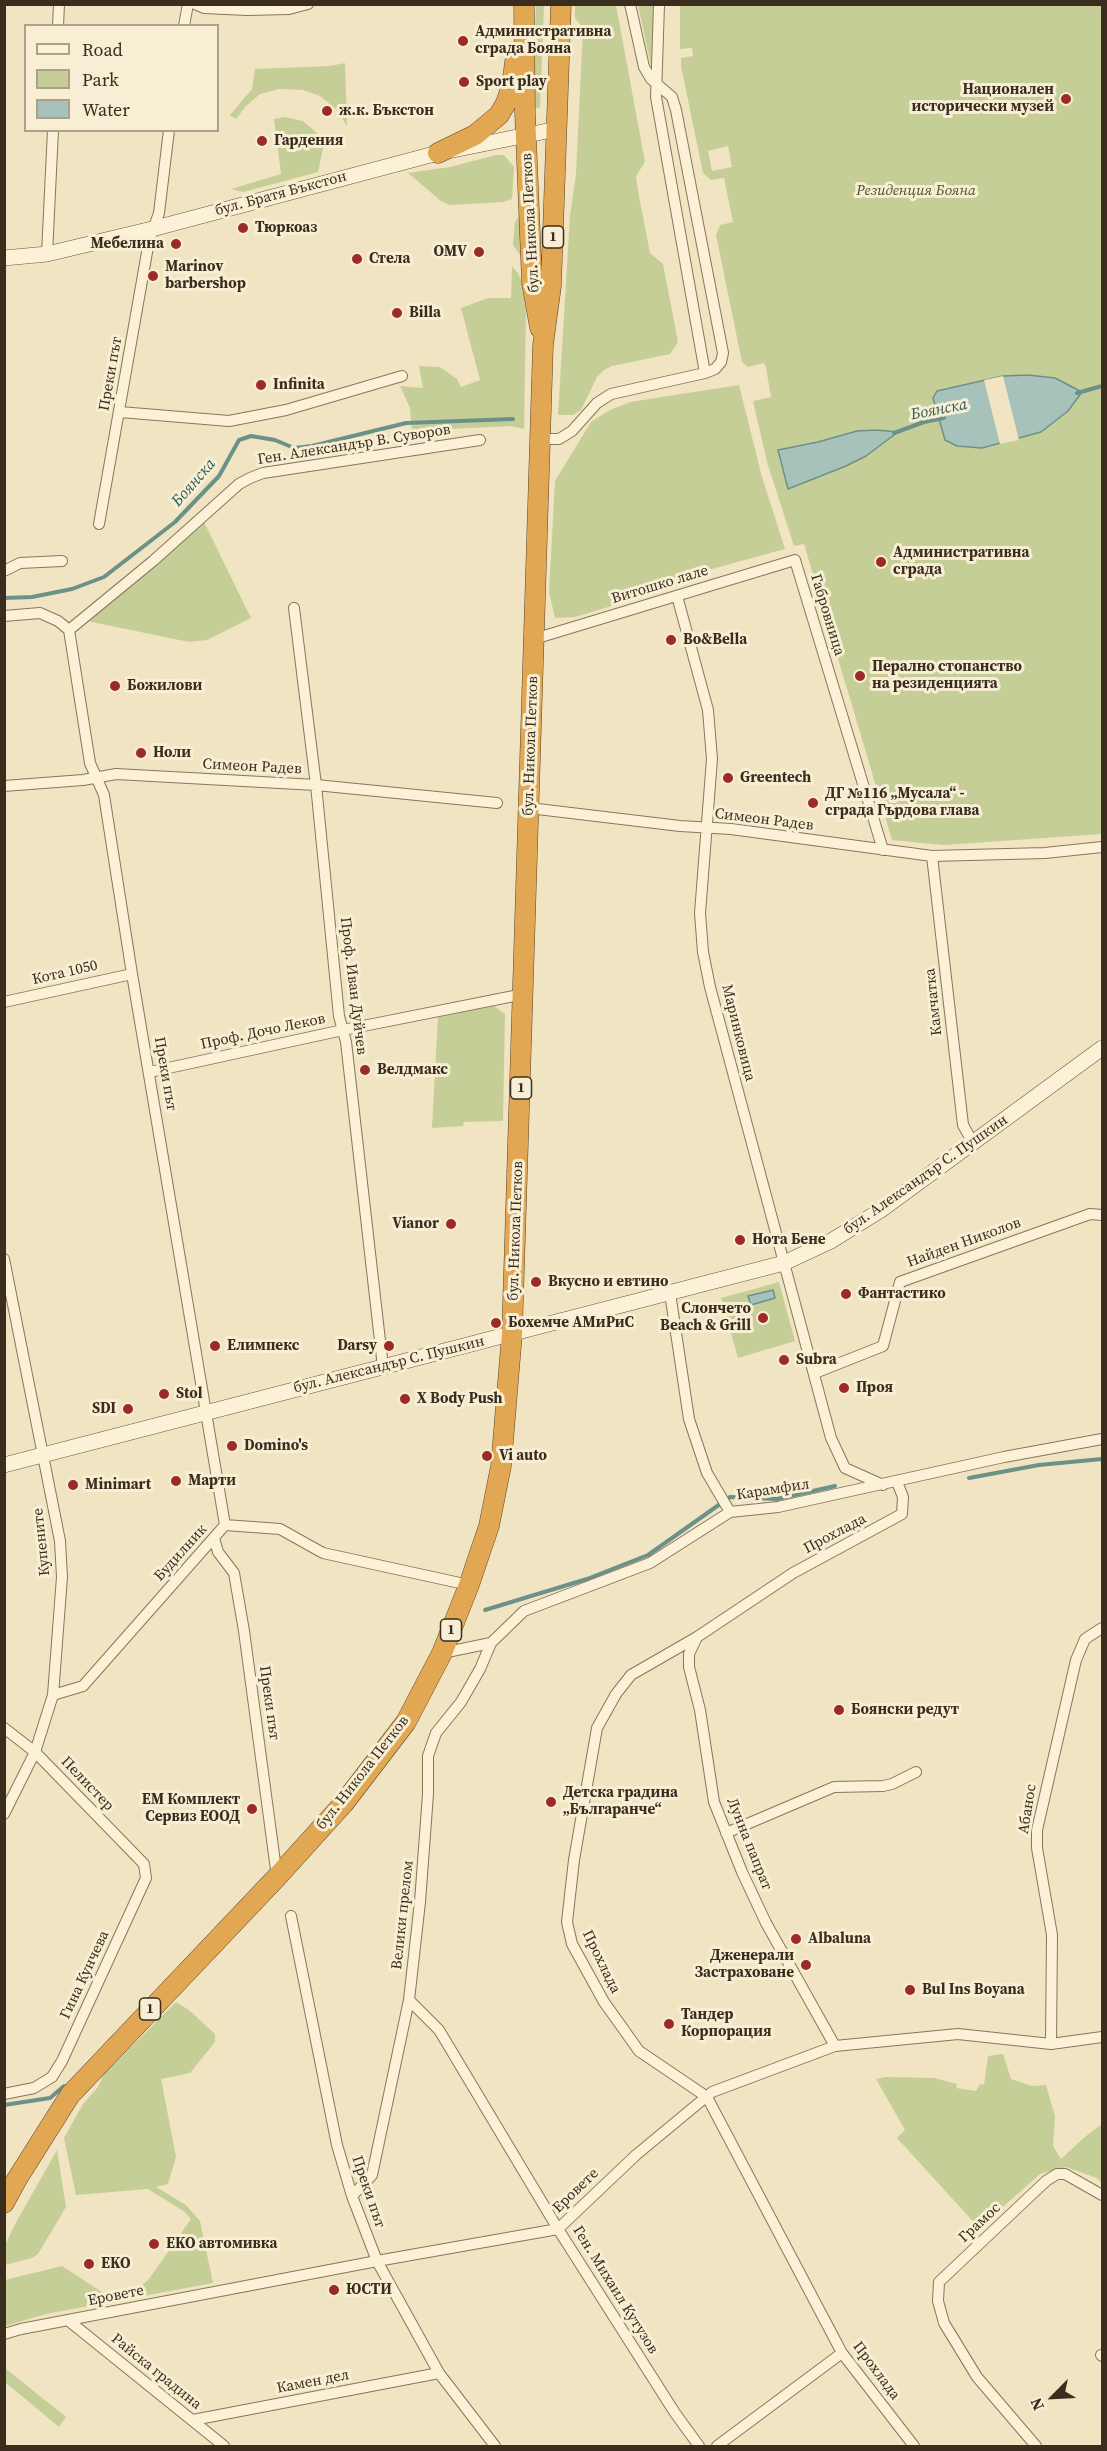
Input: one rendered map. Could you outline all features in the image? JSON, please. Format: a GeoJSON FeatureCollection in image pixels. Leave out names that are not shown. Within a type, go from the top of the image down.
{"type":"FeatureCollection","features":[{"type":"Feature","properties":{"kind":"highway","name":"1"},"geometry":{"type":"LineString","coordinates":[[524,4],[526,136]]}},
{"type":"Feature","properties":{"kind":"highway","name":"1"},"geometry":{"type":"LineString","coordinates":[[558,129],[561,4]]}},
{"type":"Feature","properties":{"kind":"highway"},"geometry":{"type":"LineString","coordinates":[[438,153],[475,135],[499,114],[506,103],[512,85],[516,51],[524,27]]}},
{"type":"Feature","properties":{"kind":"highway","name":"бул. Никола Петков"},"geometry":{"type":"LineString","coordinates":[[4,2203],[70,2095],[344,1803],[406,1722],[442,1653],[489,1526],[501,1467],[512,1334],[543,345],[551,286],[558,129]]}},
{"type":"Feature","properties":{"kind":"highway","name":"бул. Никола Петков"},"geometry":{"type":"LineString","coordinates":[[526,136],[532,283],[543,345]]}},
{"type":"Feature","properties":{"kind":"main road","name":"бул. Братя Бъкстон"},"geometry":{"type":"LineString","coordinates":[[4,258],[47,254],[152,229],[438,153],[558,129]]}},
{"type":"Feature","properties":{"kind":"main road","name":"бул. Александър С. Пушкин"},"geometry":{"type":"LineString","coordinates":[[4,1465],[784,1263],[831,1241],[871,1216],[1102,1048]]}},
{"type":"Feature","properties":{"kind":"street"},"geometry":{"type":"LineString","coordinates":[[58,24],[59,4]]}},
{"type":"Feature","properties":{"kind":"street"},"geometry":{"type":"LineString","coordinates":[[184,24],[188,4]]}},
{"type":"Feature","properties":{"kind":"street"},"geometry":{"type":"LineString","coordinates":[[195,4],[204,8],[247,10],[289,9],[308,4]]}},
{"type":"Feature","properties":{"kind":"street"},"geometry":{"type":"LineString","coordinates":[[541,439],[559,439],[572,431],[597,403],[611,394],[715,369],[721,362],[723,353],[676,110],[672,97],[656,83],[644,67],[630,4]]}},
{"type":"Feature","properties":{"kind":"street"},"geometry":{"type":"LineString","coordinates":[[659,4],[656,83],[659,115],[705,373]]}},
{"type":"Feature","properties":{"kind":"street"},"geometry":{"type":"LineString","coordinates":[[47,254],[53,132]]}},
{"type":"Feature","properties":{"kind":"street","name":"Преки път"},"geometry":{"type":"LineString","coordinates":[[99,524],[152,229],[159,213],[169,132]]}},
{"type":"Feature","properties":{"kind":"street"},"geometry":{"type":"LineString","coordinates":[[686,267],[691,258],[695,256],[706,263]]}},
{"type":"Feature","properties":{"kind":"street"},"geometry":{"type":"LineString","coordinates":[[120,412],[229,421],[286,410],[402,376]]}},
{"type":"Feature","properties":{"kind":"street","name":"Ген. Александър В. Суворов"},"geometry":{"type":"LineString","coordinates":[[69,630],[250,477],[263,473],[480,440]]}},
{"type":"Feature","properties":{"kind":"street","name":"Витошко лале"},"geometry":{"type":"LineString","coordinates":[[534,639],[795,560]]}},
{"type":"Feature","properties":{"kind":"street","name":"Габровница"},"geometry":{"type":"LineString","coordinates":[[795,560],[884,850]]}},
{"type":"Feature","properties":{"kind":"street"},"geometry":{"type":"LineString","coordinates":[[4,571],[20,563],[62,561]]}},
{"type":"Feature","properties":{"kind":"street","name":"Маринковица"},"geometry":{"type":"LineString","coordinates":[[677,596],[708,710],[712,759],[700,913],[703,952],[733,1075],[831,1438],[851,1491]]}},
{"type":"Feature","properties":{"kind":"street","name":"Проф. Иван Дуйчев"},"geometry":{"type":"LineString","coordinates":[[294,608],[316,785],[339,1016],[343,1030],[383,1367]]}},
{"type":"Feature","properties":{"kind":"street"},"geometry":{"type":"LineString","coordinates":[[4,616],[40,613],[58,621],[69,630]]}},
{"type":"Feature","properties":{"kind":"street","name":"Преки път"},"geometry":{"type":"LineString","coordinates":[[69,630],[90,763],[104,795],[225,1525]]}},
{"type":"Feature","properties":{"kind":"street","name":"Симеон Радев"},"geometry":{"type":"LineString","coordinates":[[4,786],[116,774],[316,785],[497,803]]}},
{"type":"Feature","properties":{"kind":"street","name":"Симеон Радев"},"geometry":{"type":"LineString","coordinates":[[529,808],[731,829],[932,856],[1045,853],[1102,847]]}},
{"type":"Feature","properties":{"kind":"street","name":"Камчатка"},"geometry":{"type":"LineString","coordinates":[[932,856],[963,1125],[972,1143]]}},
{"type":"Feature","properties":{"kind":"street","name":"Кота 1050"},"geometry":{"type":"LineString","coordinates":[[4,1002],[132,974]]}},
{"type":"Feature","properties":{"kind":"street","name":"Проф. Дочо Леков"},"geometry":{"type":"LineString","coordinates":[[150,1072],[524,994]]}},
{"type":"Feature","properties":{"kind":"street","name":"Найден Николов"},"geometry":{"type":"LineString","coordinates":[[815,1373],[883,1346],[900,1282],[1090,1214],[1102,1215]]}},
{"type":"Feature","properties":{"kind":"street","name":"Купените"},"geometry":{"type":"LineString","coordinates":[[4,1259],[60,1541],[62,1576],[53,1695],[35,1752]]}},
{"type":"Feature","properties":{"kind":"street"},"geometry":{"type":"LineString","coordinates":[[670,1293],[689,1419],[707,1473],[730,1512]]}},
{"type":"Feature","properties":{"kind":"street","name":"Карамфил"},"geometry":{"type":"LineString","coordinates":[[491,1643],[524,1611],[650,1563],[730,1512],[778,1507],[1004,1457],[1102,1439]]}},
{"type":"Feature","properties":{"kind":"street"},"geometry":{"type":"LineString","coordinates":[[844,1468],[883,1485]]}},
{"type":"Feature","properties":{"kind":"street","name":"Прохлада"},"geometry":{"type":"LineString","coordinates":[[897,1482],[903,1497],[902,1514],[793,1573],[696,1637],[631,1675],[616,1694],[597,1728],[574,1860],[567,1922],[572,1944],[604,2002],[639,2051],[706,2097],[842,2353],[914,2446]]}},
{"type":"Feature","properties":{"kind":"street","name":"Будилник"},"geometry":{"type":"LineString","coordinates":[[53,1695],[83,1686],[225,1525],[280,1529],[323,1553],[469,1585]]}},
{"type":"Feature","properties":{"kind":"street","name":"Преки път"},"geometry":{"type":"LineString","coordinates":[[214,1538],[218,1552],[234,1573],[277,1877]]}},
{"type":"Feature","properties":{"kind":"street","name":"Абанос"},"geometry":{"type":"LineString","coordinates":[[1051,2044],[1052,1935],[1037,1848],[1037,1830],[1076,1660],[1085,1639],[1102,1628]]}},
{"type":"Feature","properties":{"kind":"street","name":"Лунна папрат"},"geometry":{"type":"LineString","coordinates":[[696,1637],[689,1654],[691,1679],[700,1710],[714,1802],[766,1923],[835,2046]]}},
{"type":"Feature","properties":{"kind":"street"},"geometry":{"type":"LineString","coordinates":[[442,1653],[491,1643]]}},
{"type":"Feature","properties":{"kind":"street","name":"Велики прелом"},"geometry":{"type":"LineString","coordinates":[[352,2196],[372,2175],[409,2000],[420,1902],[428,1794],[428,1756],[436,1733],[461,1702],[480,1670],[491,1643]]}},
{"type":"Feature","properties":{"kind":"street","name":"Пелистер"},"geometry":{"type":"LineString","coordinates":[[4,1728],[35,1752],[144,1864]]}},
{"type":"Feature","properties":{"kind":"street"},"geometry":{"type":"LineString","coordinates":[[4,1814],[35,1752]]}},
{"type":"Feature","properties":{"kind":"street"},"geometry":{"type":"LineString","coordinates":[[726,1833],[834,1787],[844,1785],[875,1787],[892,1784],[916,1772]]}},
{"type":"Feature","properties":{"kind":"street","name":"Гина Кунчева"},"geometry":{"type":"LineString","coordinates":[[4,2094],[34,2088],[52,2077],[62,2061],[147,1878],[144,1864]]}},
{"type":"Feature","properties":{"kind":"street","name":"Преки път"},"geometry":{"type":"LineString","coordinates":[[291,1916],[337,2145],[352,2196],[377,2261],[440,2373],[495,2446]]}},
{"type":"Feature","properties":{"kind":"street","name":"Ген. Михаил Кутузов"},"geometry":{"type":"LineString","coordinates":[[409,2000],[439,2030],[558,2229],[675,2413],[699,2446]]}},
{"type":"Feature","properties":{"kind":"street","name":"Еровете"},"geometry":{"type":"LineString","coordinates":[[4,2334],[377,2261],[558,2229],[636,2155],[712,2092],[835,2046],[958,2034],[1051,2044],[1102,2037]]}},
{"type":"Feature","properties":{"kind":"street","name":"Грамос"},"geometry":{"type":"LineString","coordinates":[[1036,2446],[977,2377],[944,2323],[938,2301],[939,2282],[1046,2181],[1057,2174],[1065,2174],[1102,2195]]}},
{"type":"Feature","properties":{"kind":"street","name":"Райска градина"},"geometry":{"type":"LineString","coordinates":[[69,2321],[224,2446]]}},
{"type":"Feature","properties":{"kind":"street"},"geometry":{"type":"LineString","coordinates":[[717,2446],[842,2353]]}},
{"type":"Feature","properties":{"kind":"street","name":"Камен дел"},"geometry":{"type":"LineString","coordinates":[[193,2420],[440,2373]]}},
{"type":"Feature","properties":{"kind":"green space"},"geometry":{"type":"Polygon","coordinates":[[[536,5],[544,5],[540,108],[532,107],[536,5]]]}},
{"type":"Feature","properties":{"kind":"green space"},"geometry":{"type":"Polygon","coordinates":[[[575,5],[616,5],[645,162],[636,176],[638,191],[650,253],[663,264],[678,342],[670,354],[612,366],[604,370],[597,377],[581,410],[573,415],[558,415],[570,216],[576,174],[583,28],[575,18],[575,5]]]}},
{"type":"Feature","properties":{"kind":"green space"},"geometry":{"type":"Polygon","coordinates":[[[638,5],[654,5],[651,66],[638,5]]]}},
{"type":"Feature","properties":{"kind":"green space","name":"Резиденция Бояна"},"geometry":{"type":"Polygon","coordinates":[[[680,5],[1102,5],[1102,834],[944,845],[892,840],[804,544],[794,546],[767,462],[753,401],[771,397],[766,368],[764,363],[748,367],[742,362],[716,235],[720,225],[733,222],[724,178],[711,180],[703,173],[681,66],[681,58],[693,56],[692,48],[680,49],[680,5]],[[728,146],[708,151],[712,171],[732,167],[728,146]]]}},
{"type":"Feature","properties":{"kind":"green space"},"geometry":{"type":"Polygon","coordinates":[[[345,63],[347,126],[336,109],[320,96],[303,90],[279,89],[260,94],[236,119],[230,115],[252,89],[255,69],[330,66],[345,63]]]}},
{"type":"Feature","properties":{"kind":"green space"},"geometry":{"type":"Polygon","coordinates":[[[285,117],[303,121],[316,132],[323,149],[318,172],[243,192],[231,189],[281,174],[274,119],[285,117]]]}},
{"type":"Feature","properties":{"kind":"green space"},"geometry":{"type":"Polygon","coordinates":[[[504,155],[514,167],[512,199],[503,202],[450,205],[441,201],[408,173],[450,167],[504,155]]]}},
{"type":"Feature","properties":{"kind":"green space"},"geometry":{"type":"Polygon","coordinates":[[[523,211],[527,265],[513,245],[515,222],[523,211]]]}},
{"type":"Feature","properties":{"kind":"green space"},"geometry":{"type":"Polygon","coordinates":[[[512,266],[522,282],[526,312],[524,429],[510,426],[412,431],[410,408],[400,386],[423,388],[419,366],[440,367],[457,379],[461,387],[480,380],[461,308],[488,298],[511,298],[512,266]]]}},
{"type":"Feature","properties":{"kind":"green space"},"geometry":{"type":"Polygon","coordinates":[[[739,385],[762,477],[785,549],[613,596],[615,605],[575,617],[555,618],[549,592],[555,481],[591,422],[608,411],[630,402],[739,385]]]}},
{"type":"Feature","properties":{"kind":"green space"},"geometry":{"type":"Polygon","coordinates":[[[203,520],[251,618],[207,640],[189,642],[87,621],[203,520]]]}},
{"type":"Feature","properties":{"kind":"green space"},"geometry":{"type":"Polygon","coordinates":[[[494,1006],[505,1014],[503,1121],[464,1122],[463,1126],[432,1128],[438,1017],[494,1006]]]}},
{"type":"Feature","properties":{"kind":"green space"},"geometry":{"type":"Polygon","coordinates":[[[779,1282],[795,1341],[738,1358],[721,1298],[779,1282]]]}},
{"type":"Feature","properties":{"kind":"green space"},"geometry":{"type":"Polygon","coordinates":[[[176,2002],[189,2010],[215,2034],[215,2042],[190,2073],[161,2079],[176,2157],[168,2184],[156,2187],[186,2205],[200,2221],[213,2283],[46,2314],[5,2326],[5,2280],[62,2266],[105,2294],[141,2286],[149,2279],[191,2219],[185,2212],[148,2189],[76,2195],[64,2138],[83,2104],[98,2087],[104,2074],[176,2002]]]}},
{"type":"Feature","properties":{"kind":"green space"},"geometry":{"type":"Polygon","coordinates":[[[1003,2054],[1011,2079],[1032,2086],[1046,2085],[1055,2116],[1053,2146],[1061,2159],[1102,2124],[1102,2183],[1097,2178],[1066,2167],[1040,2174],[979,2228],[897,2138],[905,2130],[876,2079],[886,2077],[934,2078],[957,2084],[956,2088],[976,2091],[980,2084],[984,2085],[988,2056],[1003,2054]]]}},
{"type":"Feature","properties":{"kind":"green space"},"geometry":{"type":"Polygon","coordinates":[[[57,2150],[66,2207],[38,2254],[32,2258],[5,2265],[5,2246],[14,2226],[57,2150]]]}},
{"type":"Feature","properties":{"kind":"green space"},"geometry":{"type":"Polygon","coordinates":[[[6,2369],[66,2417],[59,2427],[5,2382],[6,2369]]]}},
{"type":"Feature","properties":{"kind":"water"},"geometry":{"type":"Polygon","coordinates":[[[1028,375],[1055,378],[1082,392],[1068,411],[1041,432],[982,448],[957,446],[945,440],[933,398],[937,391],[1003,376],[1028,375]]]}},
{"type":"Feature","properties":{"kind":"water"},"geometry":{"type":"Polygon","coordinates":[[[857,431],[898,432],[866,456],[788,489],[778,450],[857,431]]]}},
{"type":"Feature","properties":{"kind":"water"},"geometry":{"type":"Polygon","coordinates":[[[773,1290],[775,1298],[751,1305],[748,1296],[773,1290]]]}},
{"type":"Feature","properties":{"kind":"pier"},"geometry":{"type":"Polygon","coordinates":[[[1003,376],[1019,440],[1000,444],[984,380],[1003,376]]]}},
{"type":"Feature","properties":{"kind":"waterway","name":"Боянска"},"geometry":{"type":"LineString","coordinates":[[1077,393],[1102,386]]}},
{"type":"Feature","properties":{"kind":"waterway","name":"Боянска"},"geometry":{"type":"LineString","coordinates":[[894,433],[924,422],[944,418]]}},
{"type":"Feature","properties":{"kind":"waterway","name":"Боянска"},"geometry":{"type":"LineString","coordinates":[[4,598],[32,597],[72,589],[104,577],[175,522],[219,476],[239,440],[251,436],[275,440],[294,448],[312,446],[406,423],[513,419]]}},
{"type":"Feature","properties":{"kind":"waterway"},"geometry":{"type":"LineString","coordinates":[[969,1478],[1039,1465],[1102,1459]]}},
{"type":"Feature","properties":{"kind":"waterway"},"geometry":{"type":"LineString","coordinates":[[485,1610],[587,1579],[648,1555],[730,1497],[777,1499],[835,1486]]}},
{"type":"Feature","properties":{"kind":"waterway"},"geometry":{"type":"LineString","coordinates":[[4,2105],[50,2098],[64,2086]]}},
{"type":"Feature","properties":{"kind":"place","name":"Административна сграда Бояна"},"geometry":{"type":"Point","coordinates":[463,41]}},
{"type":"Feature","properties":{"kind":"place","name":"Sport play"},"geometry":{"type":"Point","coordinates":[464,82]}},
{"type":"Feature","properties":{"kind":"place","name":"Национален исторически музей"},"geometry":{"type":"Point","coordinates":[1066,99]}},
{"type":"Feature","properties":{"kind":"place","name":"ж.к. Бъкстон"},"geometry":{"type":"Point","coordinates":[327,111]}},
{"type":"Feature","properties":{"kind":"place","name":"Гардения"},"geometry":{"type":"Point","coordinates":[262,141]}},
{"type":"Feature","properties":{"kind":"place","name":"Тюркоаз"},"geometry":{"type":"Point","coordinates":[243,228]}},
{"type":"Feature","properties":{"kind":"place","name":"Мебелина"},"geometry":{"type":"Point","coordinates":[176,244]}},
{"type":"Feature","properties":{"kind":"place","name":"OMV"},"geometry":{"type":"Point","coordinates":[479,252]}},
{"type":"Feature","properties":{"kind":"place","name":"Стела"},"geometry":{"type":"Point","coordinates":[357,259]}},
{"type":"Feature","properties":{"kind":"place","name":"Marinov barbershop"},"geometry":{"type":"Point","coordinates":[153,276]}},
{"type":"Feature","properties":{"kind":"place","name":"Billa"},"geometry":{"type":"Point","coordinates":[397,313]}},
{"type":"Feature","properties":{"kind":"place","name":"Infinita"},"geometry":{"type":"Point","coordinates":[261,385]}},
{"type":"Feature","properties":{"kind":"place","name":"Административна сграда"},"geometry":{"type":"Point","coordinates":[881,562]}},
{"type":"Feature","properties":{"kind":"place","name":"Bo&Bella"},"geometry":{"type":"Point","coordinates":[671,640]}},
{"type":"Feature","properties":{"kind":"place","name":"Перално стопанство на резиденцията"},"geometry":{"type":"Point","coordinates":[860,676]}},
{"type":"Feature","properties":{"kind":"place","name":"Божилови"},"geometry":{"type":"Point","coordinates":[115,686]}},
{"type":"Feature","properties":{"kind":"place","name":"Ноли"},"geometry":{"type":"Point","coordinates":[141,753]}},
{"type":"Feature","properties":{"kind":"place","name":"Greentech"},"geometry":{"type":"Point","coordinates":[728,778]}},
{"type":"Feature","properties":{"kind":"place","name":"ДГ №116 „Мусала“ - сграда Гърдова глава"},"geometry":{"type":"Point","coordinates":[813,803]}},
{"type":"Feature","properties":{"kind":"place","name":"Велдмакс"},"geometry":{"type":"Point","coordinates":[365,1070]}},
{"type":"Feature","properties":{"kind":"place","name":"Vianor"},"geometry":{"type":"Point","coordinates":[451,1224]}},
{"type":"Feature","properties":{"kind":"place","name":"Нота Бене"},"geometry":{"type":"Point","coordinates":[740,1240]}},
{"type":"Feature","properties":{"kind":"place","name":"Вкусно и евтино"},"geometry":{"type":"Point","coordinates":[536,1282]}},
{"type":"Feature","properties":{"kind":"place","name":"Фантастико"},"geometry":{"type":"Point","coordinates":[846,1294]}},
{"type":"Feature","properties":{"kind":"place","name":"Слончето Beach & Grill"},"geometry":{"type":"Point","coordinates":[763,1318]}},
{"type":"Feature","properties":{"kind":"place","name":"Бохемче АМиРиС"},"geometry":{"type":"Point","coordinates":[496,1323]}},
{"type":"Feature","properties":{"kind":"place","name":"Елимпекс"},"geometry":{"type":"Point","coordinates":[215,1346]}},
{"type":"Feature","properties":{"kind":"place","name":"Darsy"},"geometry":{"type":"Point","coordinates":[389,1346]}},
{"type":"Feature","properties":{"kind":"place","name":"Subra"},"geometry":{"type":"Point","coordinates":[784,1360]}},
{"type":"Feature","properties":{"kind":"place","name":"Проя"},"geometry":{"type":"Point","coordinates":[844,1388]}},
{"type":"Feature","properties":{"kind":"place","name":"Stol"},"geometry":{"type":"Point","coordinates":[164,1394]}},
{"type":"Feature","properties":{"kind":"place","name":"X Body Push"},"geometry":{"type":"Point","coordinates":[405,1399]}},
{"type":"Feature","properties":{"kind":"place","name":"SDI"},"geometry":{"type":"Point","coordinates":[128,1409]}},
{"type":"Feature","properties":{"kind":"place","name":"Domino's"},"geometry":{"type":"Point","coordinates":[232,1446]}},
{"type":"Feature","properties":{"kind":"place","name":"Vi auto"},"geometry":{"type":"Point","coordinates":[487,1456]}},
{"type":"Feature","properties":{"kind":"place","name":"Марти"},"geometry":{"type":"Point","coordinates":[176,1481]}},
{"type":"Feature","properties":{"kind":"place","name":"Minimart"},"geometry":{"type":"Point","coordinates":[73,1485]}},
{"type":"Feature","properties":{"kind":"place","name":"Боянски редут"},"geometry":{"type":"Point","coordinates":[839,1710]}},
{"type":"Feature","properties":{"kind":"place","name":"Детска градина „Българанче“"},"geometry":{"type":"Point","coordinates":[551,1802]}},
{"type":"Feature","properties":{"kind":"place","name":"ЕМ Комплект Сервиз ЕООД"},"geometry":{"type":"Point","coordinates":[252,1809]}},
{"type":"Feature","properties":{"kind":"place","name":"Albaluna"},"geometry":{"type":"Point","coordinates":[796,1939]}},
{"type":"Feature","properties":{"kind":"place","name":"Дженерали Застраховане"},"geometry":{"type":"Point","coordinates":[806,1965]}},
{"type":"Feature","properties":{"kind":"place","name":"Bul Ins Boyana"},"geometry":{"type":"Point","coordinates":[910,1990]}},
{"type":"Feature","properties":{"kind":"place","name":"Тандер Корпорация"},"geometry":{"type":"Point","coordinates":[669,2024]}},
{"type":"Feature","properties":{"kind":"place","name":"EKO автомивка"},"geometry":{"type":"Point","coordinates":[154,2244]}},
{"type":"Feature","properties":{"kind":"place","name":"EKO"},"geometry":{"type":"Point","coordinates":[89,2264]}},
{"type":"Feature","properties":{"kind":"place","name":"ЮСТИ"},"geometry":{"type":"Point","coordinates":[334,2290]}}]}
